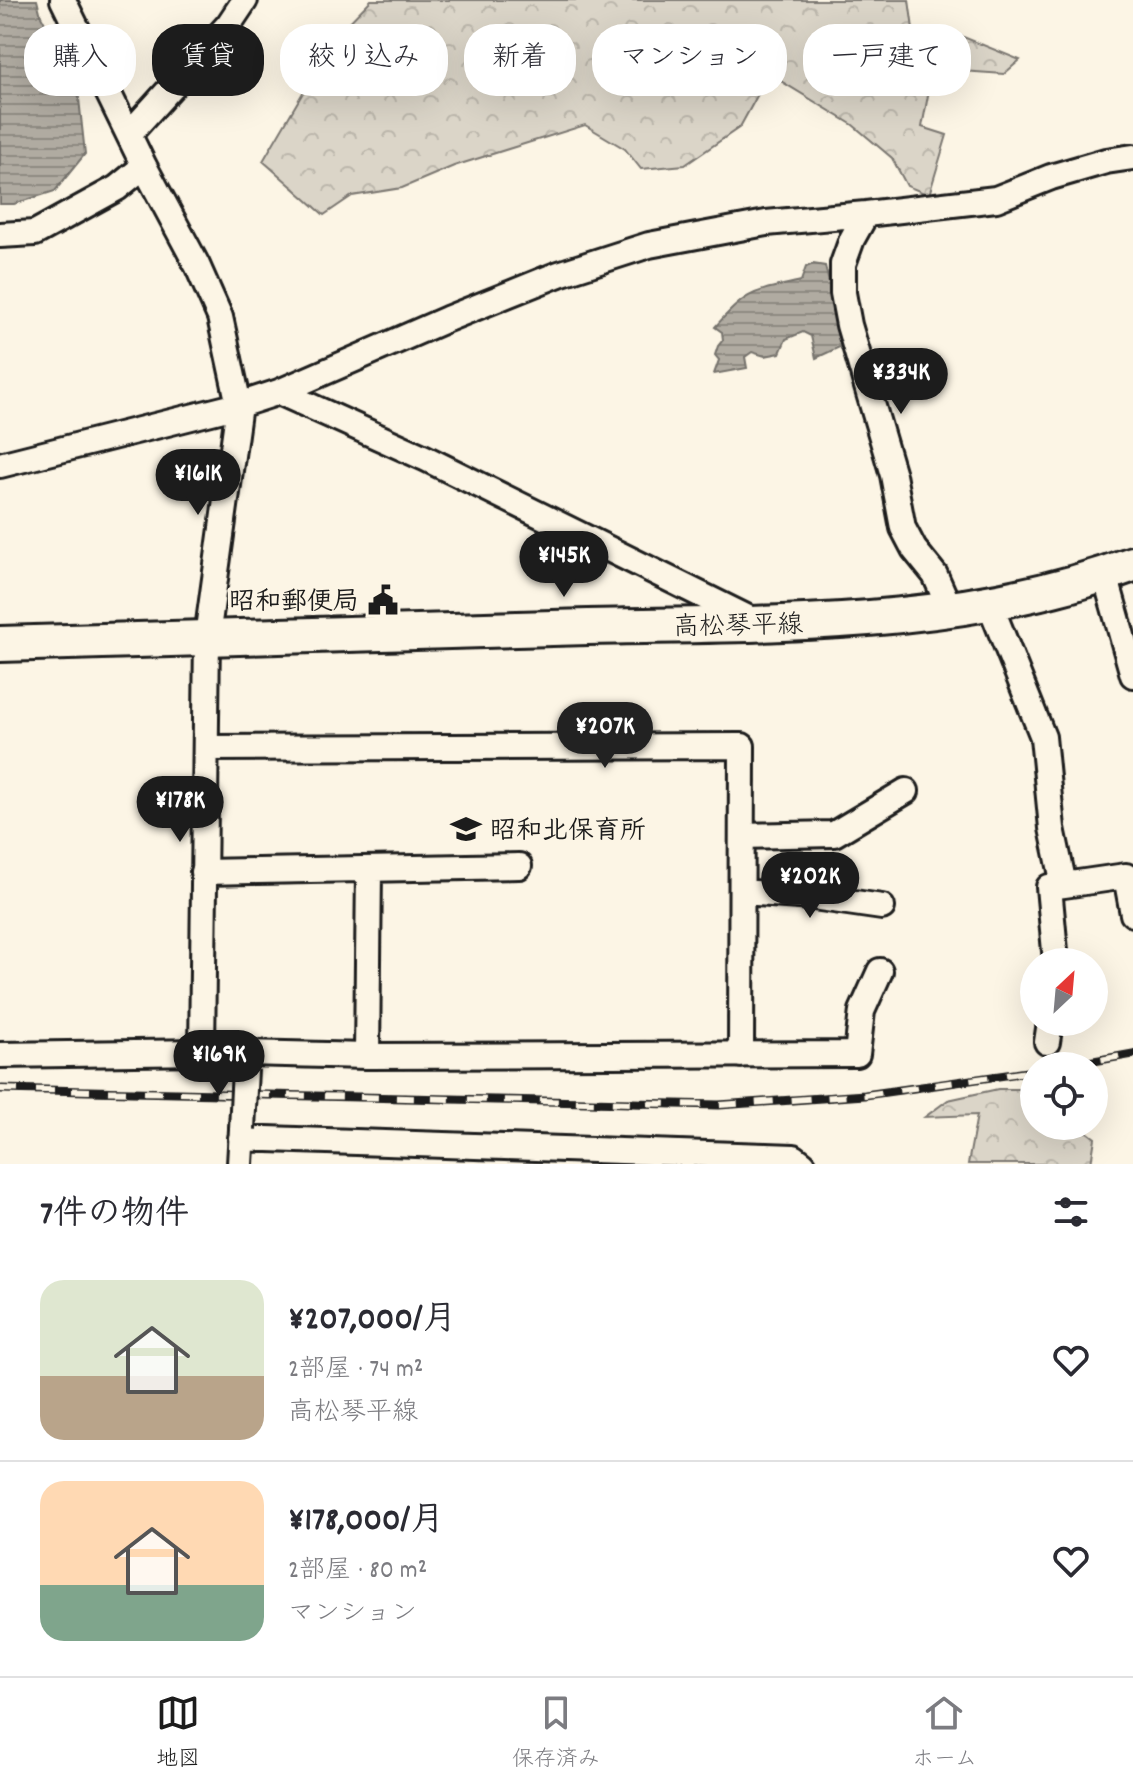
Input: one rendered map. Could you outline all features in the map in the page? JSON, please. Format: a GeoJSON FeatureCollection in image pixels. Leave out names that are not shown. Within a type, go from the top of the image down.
{"type":"FeatureCollection","features":[{"type":"Feature","properties":{"kind":"main road","name":"高松琴平線"},"geometry":{"type":"LineString","coordinates":[[0,644],[837,621],[989,602],[1061,587],[1119,569]]}},
{"type":"Feature","properties":{"kind":"street"},"geometry":{"type":"LineString","coordinates":[[63,0],[144,166],[197,265],[220,317],[239,405],[207,637],[202,1052]]}},
{"type":"Feature","properties":{"kind":"street"},"geometry":{"type":"LineString","coordinates":[[129,134],[229,24],[245,0]]}},
{"type":"Feature","properties":{"kind":"street"},"geometry":{"type":"LineString","coordinates":[[0,465],[149,425],[239,405],[279,392],[559,274],[649,245],[766,223],[996,199],[1051,177],[1106,161],[1133,157]]}},
{"type":"Feature","properties":{"kind":"street"},"geometry":{"type":"LineString","coordinates":[[0,235],[35,233],[117,188],[144,166]]}},
{"type":"Feature","properties":{"kind":"street"},"geometry":{"type":"LineString","coordinates":[[866,214],[843,264],[843,293],[849,325],[893,475],[903,528],[914,549],[935,575],[950,609]]}},
{"type":"Feature","properties":{"kind":"street"},"geometry":{"type":"LineString","coordinates":[[279,392],[425,458],[758,623]]}},
{"type":"Feature","properties":{"kind":"street"},"geometry":{"type":"LineString","coordinates":[[1119,569],[1133,675]]}},
{"type":"Feature","properties":{"kind":"street"},"geometry":{"type":"LineString","coordinates":[[989,602],[1043,737],[1052,828],[1064,885]]}},
{"type":"Feature","properties":{"kind":"street"},"geometry":{"type":"LineString","coordinates":[[206,748],[742,746],[741,1055]]}},
{"type":"Feature","properties":{"kind":"street"},"geometry":{"type":"LineString","coordinates":[[742,836],[834,834],[906,791]]}},
{"type":"Feature","properties":{"kind":"street"},"geometry":{"type":"LineString","coordinates":[[203,872],[519,866]]}},
{"type":"Feature","properties":{"kind":"street"},"geometry":{"type":"LineString","coordinates":[[367,1056],[369,869]]}},
{"type":"Feature","properties":{"kind":"street"},"geometry":{"type":"LineString","coordinates":[[1055,948],[1049,887],[1126,876],[1133,914]]}},
{"type":"Feature","properties":{"kind":"street"},"geometry":{"type":"LineString","coordinates":[[742,892],[813,897],[882,907]]}},
{"type":"Feature","properties":{"kind":"street"},"geometry":{"type":"LineString","coordinates":[[0,1055],[202,1052],[245,1061],[367,1056],[857,1054],[862,1011],[880,971]]}},
{"type":"Feature","properties":{"kind":"street"},"geometry":{"type":"LineString","coordinates":[[240,1164],[245,1061]]}},
{"type":"Feature","properties":{"kind":"street"},"geometry":{"type":"LineString","coordinates":[[242,1134],[547,1156],[794,1157],[803,1164]]}},
{"type":"Feature","properties":{"kind":"green space"},"geometry":{"type":"Polygon","coordinates":[[[371,0],[909,0],[912,24],[803,24],[803,95],[787,85],[787,24],[592,24],[592,96],[757,96],[740,127],[685,165],[641,169],[625,149],[585,125],[454,166],[402,188],[352,196],[324,215],[263,161],[301,96],[448,96],[448,24],[348,24],[371,0]]]}},
{"type":"Feature","properties":{"kind":"green space"},"geometry":{"type":"Polygon","coordinates":[[[971,40],[1020,60],[1004,74],[971,72],[971,40]]]}},
{"type":"Feature","properties":{"kind":"green space"},"geometry":{"type":"Polygon","coordinates":[[[805,96],[928,96],[922,127],[947,135],[929,195],[907,186],[892,158],[853,125],[805,96]]]}},
{"type":"Feature","properties":{"kind":"green space"},"geometry":{"type":"Polygon","coordinates":[[[998,1089],[1020,1089],[1020,1140],[1095,1140],[1091,1164],[968,1164],[977,1115],[925,1117],[948,1100],[998,1089]]]}},
{"type":"Feature","properties":{"kind":"shaded area"},"geometry":{"type":"Polygon","coordinates":[[[0,0],[37,0],[46,24],[24,24],[24,96],[79,96],[85,154],[55,191],[14,204],[0,204],[0,0]]]}},
{"type":"Feature","properties":{"kind":"shaded area"},"geometry":{"type":"Polygon","coordinates":[[[813,264],[825,266],[844,345],[816,358],[811,336],[803,332],[786,339],[780,353],[765,356],[752,352],[745,357],[747,368],[714,374],[719,360],[715,355],[723,340],[722,332],[715,327],[744,299],[762,290],[801,281],[806,267],[813,264]]]}},
{"type":"Feature","properties":{"kind":"railway"},"geometry":{"type":"LineString","coordinates":[[1108,1058],[1133,1054]]}},
{"type":"Feature","properties":{"kind":"railway"},"geometry":{"type":"LineString","coordinates":[[0,1089],[719,1105],[865,1095],[1020,1073]]}},
{"type":"Feature","properties":{"kind":"place","name":"昭和郵便局"},"geometry":{"type":"Point","coordinates":[383,600]}},
{"type":"Feature","properties":{"kind":"place","name":"昭和北保育所"},"geometry":{"type":"Point","coordinates":[466,829]}}]}
